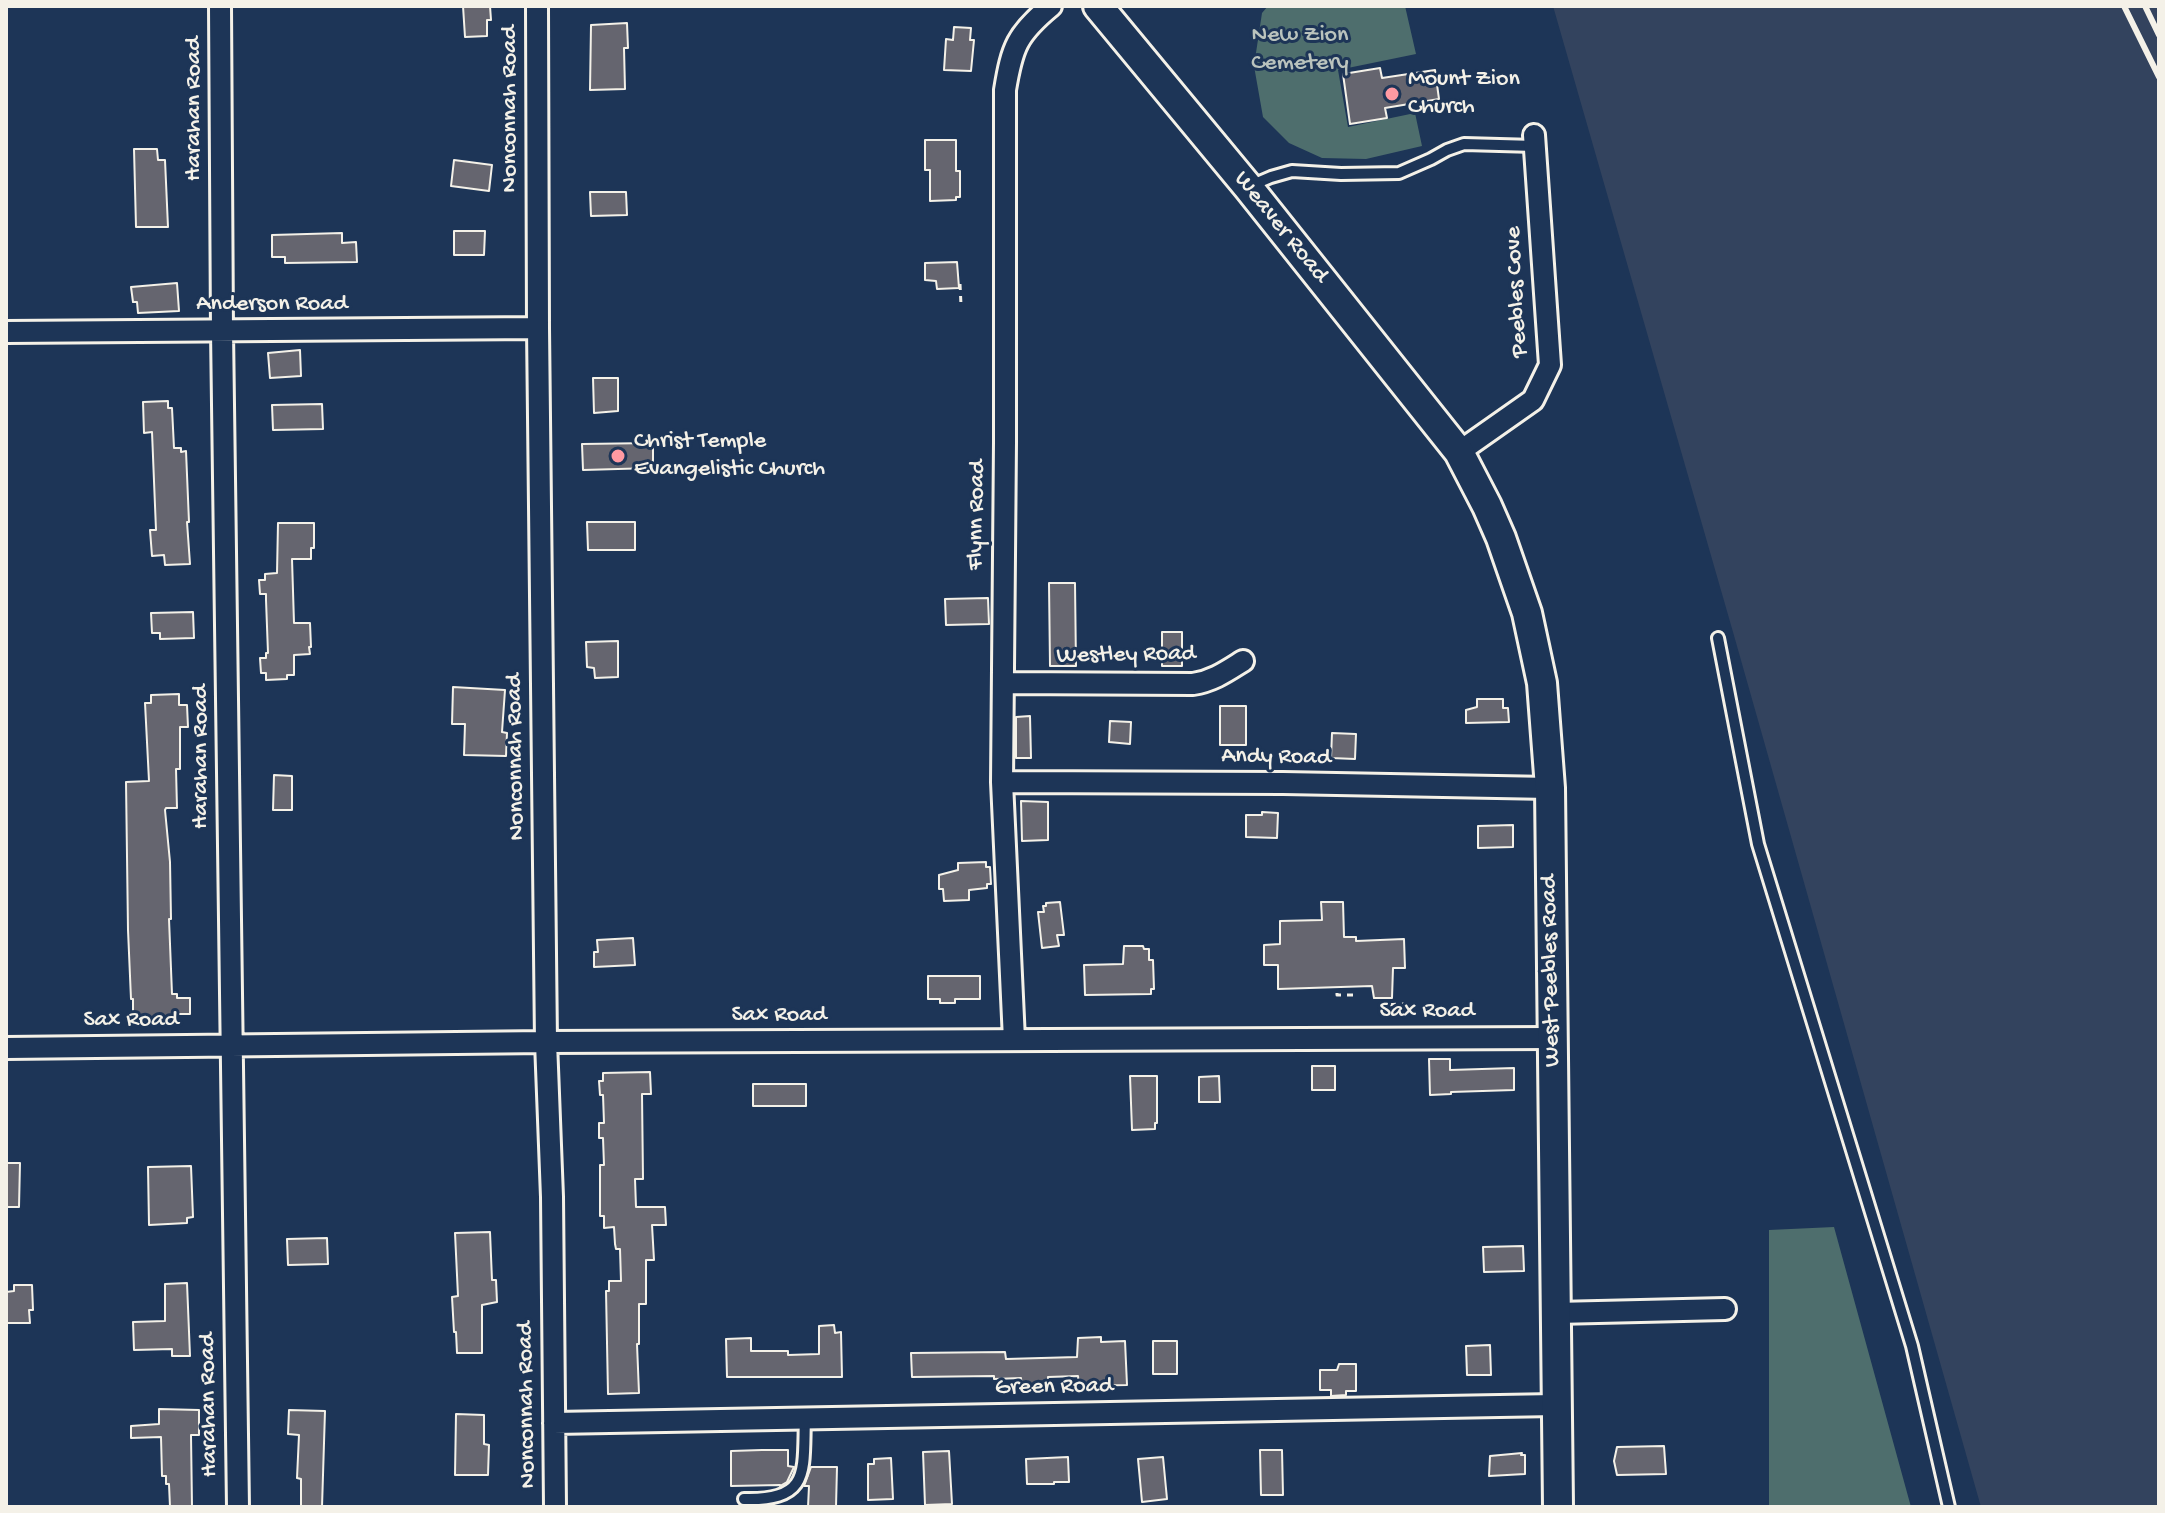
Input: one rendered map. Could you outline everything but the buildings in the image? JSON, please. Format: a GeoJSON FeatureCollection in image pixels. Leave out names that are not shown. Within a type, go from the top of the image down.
{"type":"FeatureCollection","features":[{"type":"Feature","properties":{"kind":"main road","name":"Weaver Road"},"geometry":{"type":"LineString","coordinates":[[1098,6],[1248,187],[1459,452]]}},
{"type":"Feature","properties":{"kind":"main road","name":"West Peebles Road"},"geometry":{"type":"LineString","coordinates":[[1459,452],[1501,538],[1527,613],[1542,683],[1550,788],[1558,1507]]}},
{"type":"Feature","properties":{"kind":"street","name":"Harahan Road"},"geometry":{"type":"LineString","coordinates":[[220,6],[238,1507]]}},
{"type":"Feature","properties":{"kind":"street","name":"Nonconnah Road"},"geometry":{"type":"LineString","coordinates":[[537,6],[546,1042],[552,1197],[555,1507]]}},
{"type":"Feature","properties":{"kind":"street","name":"Flynn Road"},"geometry":{"type":"LineString","coordinates":[[1014,1040],[1002,782],[1005,90],[1020,37],[1051,6]]}},
{"type":"Feature","properties":{"kind":"street","name":"Peebles Cove"},"geometry":{"type":"LineString","coordinates":[[1459,452],[1533,400],[1550,365],[1534,140]]}},
{"type":"Feature","properties":{"kind":"street","name":"Anderson Road"},"geometry":{"type":"LineString","coordinates":[[6,332],[538,328]]}},
{"type":"Feature","properties":{"kind":"street","name":"Westley Road"},"geometry":{"type":"LineString","coordinates":[[1003,683],[1193,684],[1206,682],[1243,661]]}},
{"type":"Feature","properties":{"kind":"street","name":"Andy Road"},"geometry":{"type":"LineString","coordinates":[[1002,782],[1550,788]]}},
{"type":"Feature","properties":{"kind":"street","name":"Sax Road"},"geometry":{"type":"LineString","coordinates":[[6,1048],[546,1042],[1553,1038]]}},
{"type":"Feature","properties":{"kind":"street"},"geometry":{"type":"LineString","coordinates":[[1556,1313],[1725,1309]]}},
{"type":"Feature","properties":{"kind":"street","name":"Green Road"},"geometry":{"type":"LineString","coordinates":[[554,1423],[1555,1405]]}},
{"type":"Feature","properties":{"kind":"lane"},"geometry":{"type":"LineString","coordinates":[[1248,187],[1292,171],[1399,173],[1464,144],[1534,140]]}},
{"type":"Feature","properties":{"kind":"lane"},"geometry":{"type":"LineString","coordinates":[[1718,638],[1758,844],[1912,1346],[1949,1507]]}},
{"type":"Feature","properties":{"kind":"lane"},"geometry":{"type":"LineString","coordinates":[[744,1499],[773,1499],[800,1479],[805,1417]]}},
{"type":"Feature","properties":{"kind":"path"},"geometry":{"type":"LineString","coordinates":[[960,284],[961,305]]}},
{"type":"Feature","properties":{"kind":"path"},"geometry":{"type":"LineString","coordinates":[[1337,993],[1356,995]]}},
{"type":"Feature","properties":{"kind":"path"},"geometry":{"type":"LineString","coordinates":[[1382,1001],[1382,1005],[1404,1004]]}},
{"type":"Feature","properties":{"kind":"shaded area"},"geometry":{"type":"Polygon","coordinates":[[[1553,6],[2159,6],[2159,1507],[1981,1507],[1553,6]]]}},
{"type":"Feature","properties":{"kind":"green space","name":"New Zion Cemetery"},"geometry":{"type":"Polygon","coordinates":[[[1268,6],[1405,6],[1416,54],[1338,70],[1348,127],[1415,113],[1422,146],[1366,159],[1322,158],[1289,143],[1263,117],[1254,66],[1262,13],[1268,6]]]}},
{"type":"Feature","properties":{"kind":"green space"},"geometry":{"type":"Polygon","coordinates":[[[1834,1227],[1911,1507],[1769,1507],[1769,1230],[1834,1227]]]}},
{"type":"Feature","properties":{"kind":"railway"},"geometry":{"type":"LineString","coordinates":[[2124,6],[2159,77]]}},
{"type":"Feature","properties":{"kind":"railway"},"geometry":{"type":"LineString","coordinates":[[2145,6],[2159,35]]}},
{"type":"Feature","properties":{"kind":"place","name":"Mount Zion Church"},"geometry":{"type":"Point","coordinates":[1392,94]}},
{"type":"Feature","properties":{"kind":"place","name":"Christ Temple Evangelistic Church"},"geometry":{"type":"Point","coordinates":[618,456]}}]}
